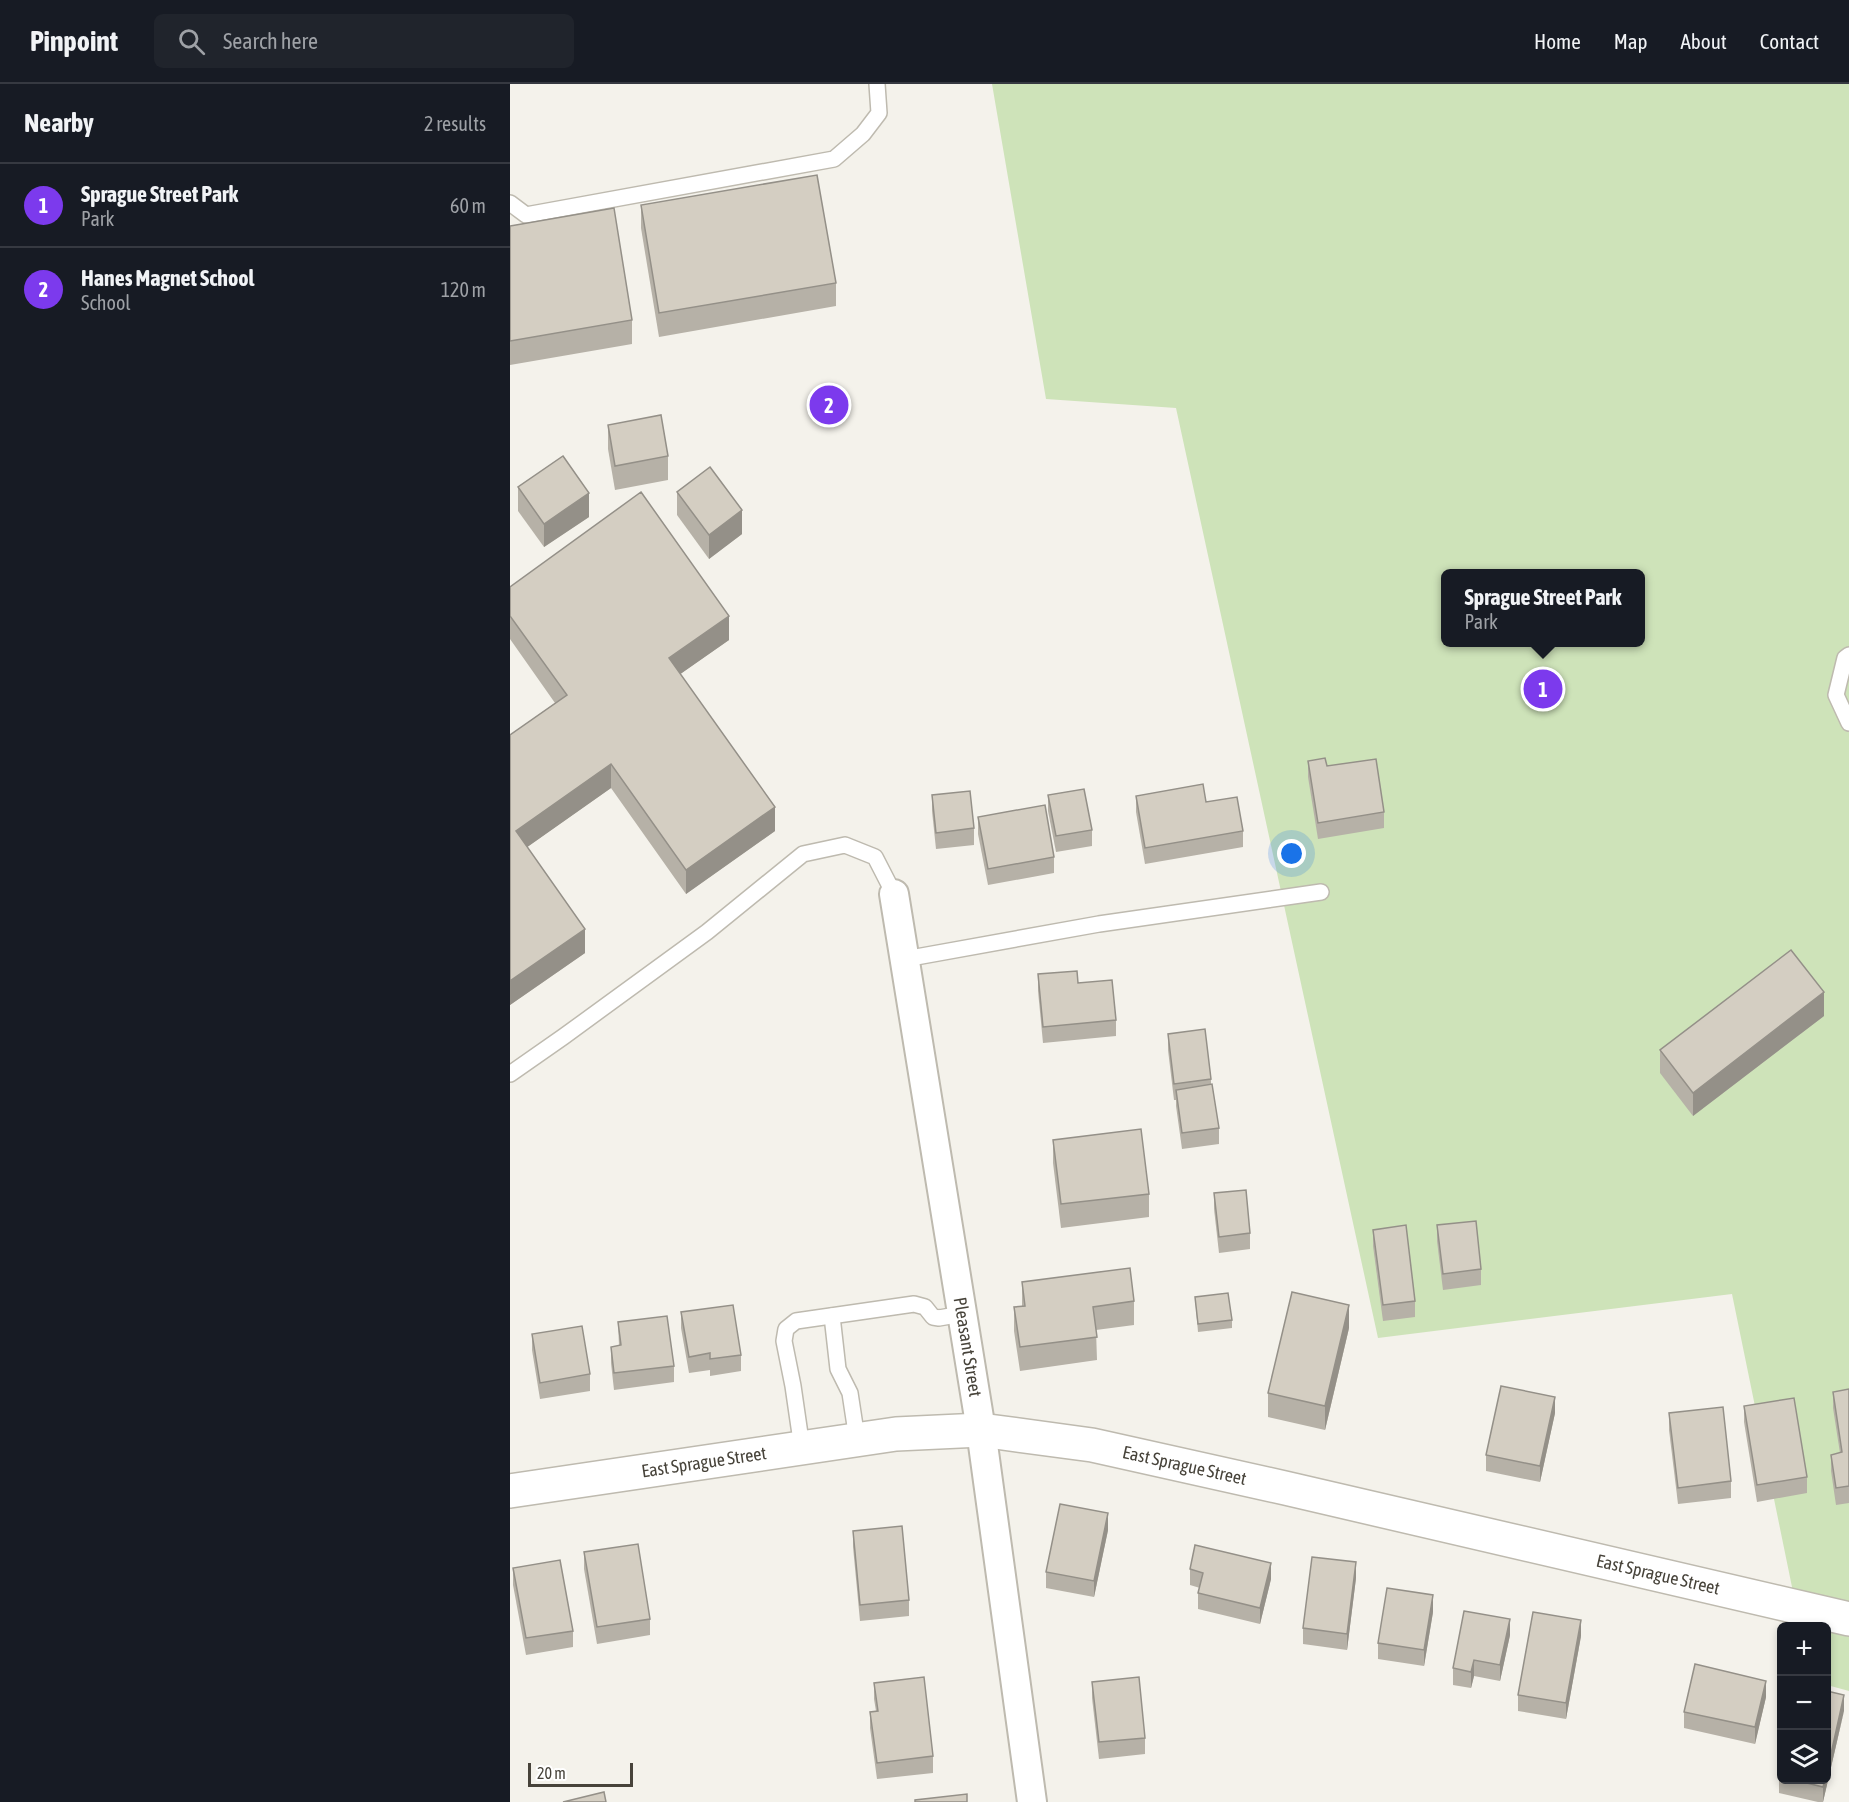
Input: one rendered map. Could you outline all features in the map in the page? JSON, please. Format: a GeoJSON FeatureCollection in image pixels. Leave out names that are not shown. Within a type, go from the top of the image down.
{"type":"FeatureCollection","features":[{"type":"Feature","properties":{"kind":"street","name":"Pleasant Street"},"geometry":{"type":"LineString","coordinates":[[894,894],[981,1430],[1032,1802]]}},
{"type":"Feature","properties":{"kind":"street","name":"East Sprague Street"},"geometry":{"type":"LineString","coordinates":[[510,1491],[857,1439],[896,1434],[981,1430],[1092,1445],[1849,1619]]}},
{"type":"Feature","properties":{"kind":"lane"},"geometry":{"type":"LineString","coordinates":[[510,203],[526,215],[834,159],[862,134],[879,112],[877,84]]}},
{"type":"Feature","properties":{"kind":"lane"},"geometry":{"type":"LineString","coordinates":[[1849,655],[1845,658],[1836,695],[1849,723]]}},
{"type":"Feature","properties":{"kind":"lane"},"geometry":{"type":"LineString","coordinates":[[510,1074],[707,932],[803,854],[845,845],[875,857],[894,894]]}},
{"type":"Feature","properties":{"kind":"lane"},"geometry":{"type":"LineString","coordinates":[[905,959],[1100,924],[1321,892]]}},
{"type":"Feature","properties":{"kind":"lane"},"geometry":{"type":"LineString","coordinates":[[802,1448],[784,1341],[786,1329],[796,1321],[914,1304],[925,1307],[933,1317],[962,1314]]}},
{"type":"Feature","properties":{"kind":"lane"},"geometry":{"type":"LineString","coordinates":[[832,1316],[838,1369],[850,1393],[857,1439]]}},
{"type":"Feature","properties":{"kind":"green space"},"geometry":{"type":"Polygon","coordinates":[[[992,84],[1849,84],[1849,1691],[1831,1686],[1831,1622],[1799,1622],[1732,1294],[1378,1338],[1176,408],[1046,399],[992,84]]]}},
{"type":"Feature","properties":{"kind":"building"},"geometry":{"type":"Polygon","coordinates":[[[817,175],[836,283],[659,313],[641,205],[817,175]]]}},
{"type":"Feature","properties":{"kind":"building"},"geometry":{"type":"Polygon","coordinates":[[[614,208],[632,320],[510,341],[510,226],[614,208]]]}},
{"type":"Feature","properties":{"kind":"building"},"geometry":{"type":"Polygon","coordinates":[[[661,415],[668,456],[615,466],[608,425],[661,415]]]}},
{"type":"Feature","properties":{"kind":"building"},"geometry":{"type":"Polygon","coordinates":[[[563,456],[589,493],[544,524],[518,487],[563,456]]]}},
{"type":"Feature","properties":{"kind":"building"},"geometry":{"type":"Polygon","coordinates":[[[710,467],[742,510],[709,535],[677,492],[710,467]]]}},
{"type":"Feature","properties":{"kind":"building"},"geometry":{"type":"Polygon","coordinates":[[[641,492],[729,616],[669,658],[775,807],[686,870],[611,764],[516,831],[585,929],[510,981],[510,735],[567,695],[510,616],[510,587],[641,492]]]}},
{"type":"Feature","properties":{"kind":"building"},"geometry":{"type":"Polygon","coordinates":[[[1325,758],[1327,766],[1376,759],[1384,812],[1318,823],[1308,761],[1325,758]]]}},
{"type":"Feature","properties":{"kind":"building"},"geometry":{"type":"Polygon","coordinates":[[[1203,784],[1206,802],[1237,797],[1243,831],[1145,848],[1136,796],[1203,784]]]}},
{"type":"Feature","properties":{"kind":"building"},"geometry":{"type":"Polygon","coordinates":[[[1084,789],[1092,830],[1056,836],[1048,795],[1084,789]]]}},
{"type":"Feature","properties":{"kind":"building"},"geometry":{"type":"Polygon","coordinates":[[[970,791],[974,828],[936,833],[932,795],[970,791]]]}},
{"type":"Feature","properties":{"kind":"building"},"geometry":{"type":"Polygon","coordinates":[[[1045,805],[1054,857],[988,869],[978,817],[1045,805]]]}},
{"type":"Feature","properties":{"kind":"building"},"geometry":{"type":"Polygon","coordinates":[[[1791,950],[1824,992],[1693,1093],[1660,1050],[1791,950]]]}},
{"type":"Feature","properties":{"kind":"building"},"geometry":{"type":"Polygon","coordinates":[[[1077,971],[1078,983],[1112,980],[1116,1020],[1043,1027],[1038,974],[1077,971]]]}},
{"type":"Feature","properties":{"kind":"building"},"geometry":{"type":"Polygon","coordinates":[[[1205,1029],[1211,1079],[1174,1084],[1168,1034],[1205,1029]]]}},
{"type":"Feature","properties":{"kind":"building"},"geometry":{"type":"Polygon","coordinates":[[[1212,1084],[1219,1128],[1182,1133],[1176,1090],[1212,1084]]]}},
{"type":"Feature","properties":{"kind":"building"},"geometry":{"type":"Polygon","coordinates":[[[1141,1129],[1149,1194],[1061,1204],[1053,1140],[1141,1129]]]}},
{"type":"Feature","properties":{"kind":"building"},"geometry":{"type":"Polygon","coordinates":[[[1246,1190],[1250,1233],[1219,1237],[1214,1193],[1246,1190]]]}},
{"type":"Feature","properties":{"kind":"building"},"geometry":{"type":"Polygon","coordinates":[[[1476,1221],[1481,1269],[1443,1274],[1437,1225],[1476,1221]]]}},
{"type":"Feature","properties":{"kind":"building"},"geometry":{"type":"Polygon","coordinates":[[[1406,1225],[1415,1301],[1383,1305],[1373,1230],[1406,1225]]]}},
{"type":"Feature","properties":{"kind":"building"},"geometry":{"type":"Polygon","coordinates":[[[1130,1268],[1134,1301],[1093,1307],[1097,1337],[1020,1347],[1014,1307],[1025,1306],[1022,1282],[1130,1268]]]}},
{"type":"Feature","properties":{"kind":"building"},"geometry":{"type":"Polygon","coordinates":[[[1292,1292],[1349,1305],[1325,1406],[1268,1393],[1292,1292]]]}},
{"type":"Feature","properties":{"kind":"building"},"geometry":{"type":"Polygon","coordinates":[[[1228,1293],[1232,1320],[1198,1324],[1195,1297],[1228,1293]]]}},
{"type":"Feature","properties":{"kind":"building"},"geometry":{"type":"Polygon","coordinates":[[[733,1305],[741,1355],[710,1359],[710,1353],[689,1357],[681,1312],[733,1305]]]}},
{"type":"Feature","properties":{"kind":"building"},"geometry":{"type":"Polygon","coordinates":[[[667,1316],[674,1366],[614,1373],[611,1347],[621,1345],[618,1322],[667,1316]]]}},
{"type":"Feature","properties":{"kind":"building"},"geometry":{"type":"Polygon","coordinates":[[[582,1326],[590,1374],[540,1383],[532,1334],[582,1326]]]}},
{"type":"Feature","properties":{"kind":"building"},"geometry":{"type":"Polygon","coordinates":[[[1501,1386],[1555,1397],[1540,1466],[1486,1455],[1501,1386]]]}},
{"type":"Feature","properties":{"kind":"building"},"geometry":{"type":"Polygon","coordinates":[[[1849,1389],[1849,1486],[1836,1488],[1831,1455],[1842,1452],[1833,1392],[1849,1389]]]}},
{"type":"Feature","properties":{"kind":"building"},"geometry":{"type":"Polygon","coordinates":[[[1794,1398],[1807,1477],[1757,1485],[1744,1406],[1794,1398]]]}},
{"type":"Feature","properties":{"kind":"building"},"geometry":{"type":"Polygon","coordinates":[[[1723,1407],[1731,1481],[1678,1488],[1669,1413],[1723,1407]]]}},
{"type":"Feature","properties":{"kind":"building"},"geometry":{"type":"Polygon","coordinates":[[[1060,1504],[1108,1513],[1094,1581],[1046,1572],[1060,1504]]]}},
{"type":"Feature","properties":{"kind":"building"},"geometry":{"type":"Polygon","coordinates":[[[902,1526],[909,1600],[860,1605],[853,1531],[902,1526]]]}},
{"type":"Feature","properties":{"kind":"building"},"geometry":{"type":"Polygon","coordinates":[[[638,1544],[650,1619],[597,1627],[584,1552],[638,1544]]]}},
{"type":"Feature","properties":{"kind":"building"},"geometry":{"type":"Polygon","coordinates":[[[1195,1545],[1271,1563],[1260,1608],[1198,1593],[1203,1573],[1190,1569],[1195,1545]]]}},
{"type":"Feature","properties":{"kind":"building"},"geometry":{"type":"Polygon","coordinates":[[[1312,1557],[1356,1562],[1347,1634],[1303,1628],[1312,1557]]]}},
{"type":"Feature","properties":{"kind":"building"},"geometry":{"type":"Polygon","coordinates":[[[560,1560],[573,1631],[526,1638],[513,1568],[560,1560]]]}},
{"type":"Feature","properties":{"kind":"building"},"geometry":{"type":"Polygon","coordinates":[[[1387,1588],[1433,1595],[1424,1650],[1378,1643],[1387,1588]]]}},
{"type":"Feature","properties":{"kind":"building"},"geometry":{"type":"Polygon","coordinates":[[[1464,1611],[1510,1619],[1500,1665],[1474,1660],[1471,1672],[1453,1668],[1464,1611]]]}},
{"type":"Feature","properties":{"kind":"building"},"geometry":{"type":"Polygon","coordinates":[[[1533,1612],[1581,1620],[1566,1703],[1518,1695],[1533,1612]]]}},
{"type":"Feature","properties":{"kind":"building"},"geometry":{"type":"Polygon","coordinates":[[[1695,1664],[1766,1681],[1755,1727],[1684,1712],[1695,1664]]]}},
{"type":"Feature","properties":{"kind":"building"},"geometry":{"type":"Polygon","coordinates":[[[924,1677],[933,1756],[877,1763],[870,1712],[878,1711],[874,1683],[924,1677]]]}},
{"type":"Feature","properties":{"kind":"building"},"geometry":{"type":"Polygon","coordinates":[[[1139,1677],[1145,1738],[1099,1742],[1092,1682],[1139,1677]]]}},
{"type":"Feature","properties":{"kind":"building"},"geometry":{"type":"Polygon","coordinates":[[[1831,1692],[1844,1695],[1831,1754],[1831,1692]]]}},
{"type":"Feature","properties":{"kind":"building"},"geometry":{"type":"Polygon","coordinates":[[[604,1792],[606,1802],[563,1802],[604,1792]]]}},
{"type":"Feature","properties":{"kind":"building"},"geometry":{"type":"Polygon","coordinates":[[[967,1794],[967,1802],[915,1802],[915,1800],[967,1794]]]}},
{"type":"Feature","properties":{"kind":"place","name":"Hanes Magnet School"},"geometry":{"type":"Point","coordinates":[829,405]}},
{"type":"Feature","properties":{"kind":"place","name":"Sprague Street Park"},"geometry":{"type":"Point","coordinates":[1543,689]}}]}
